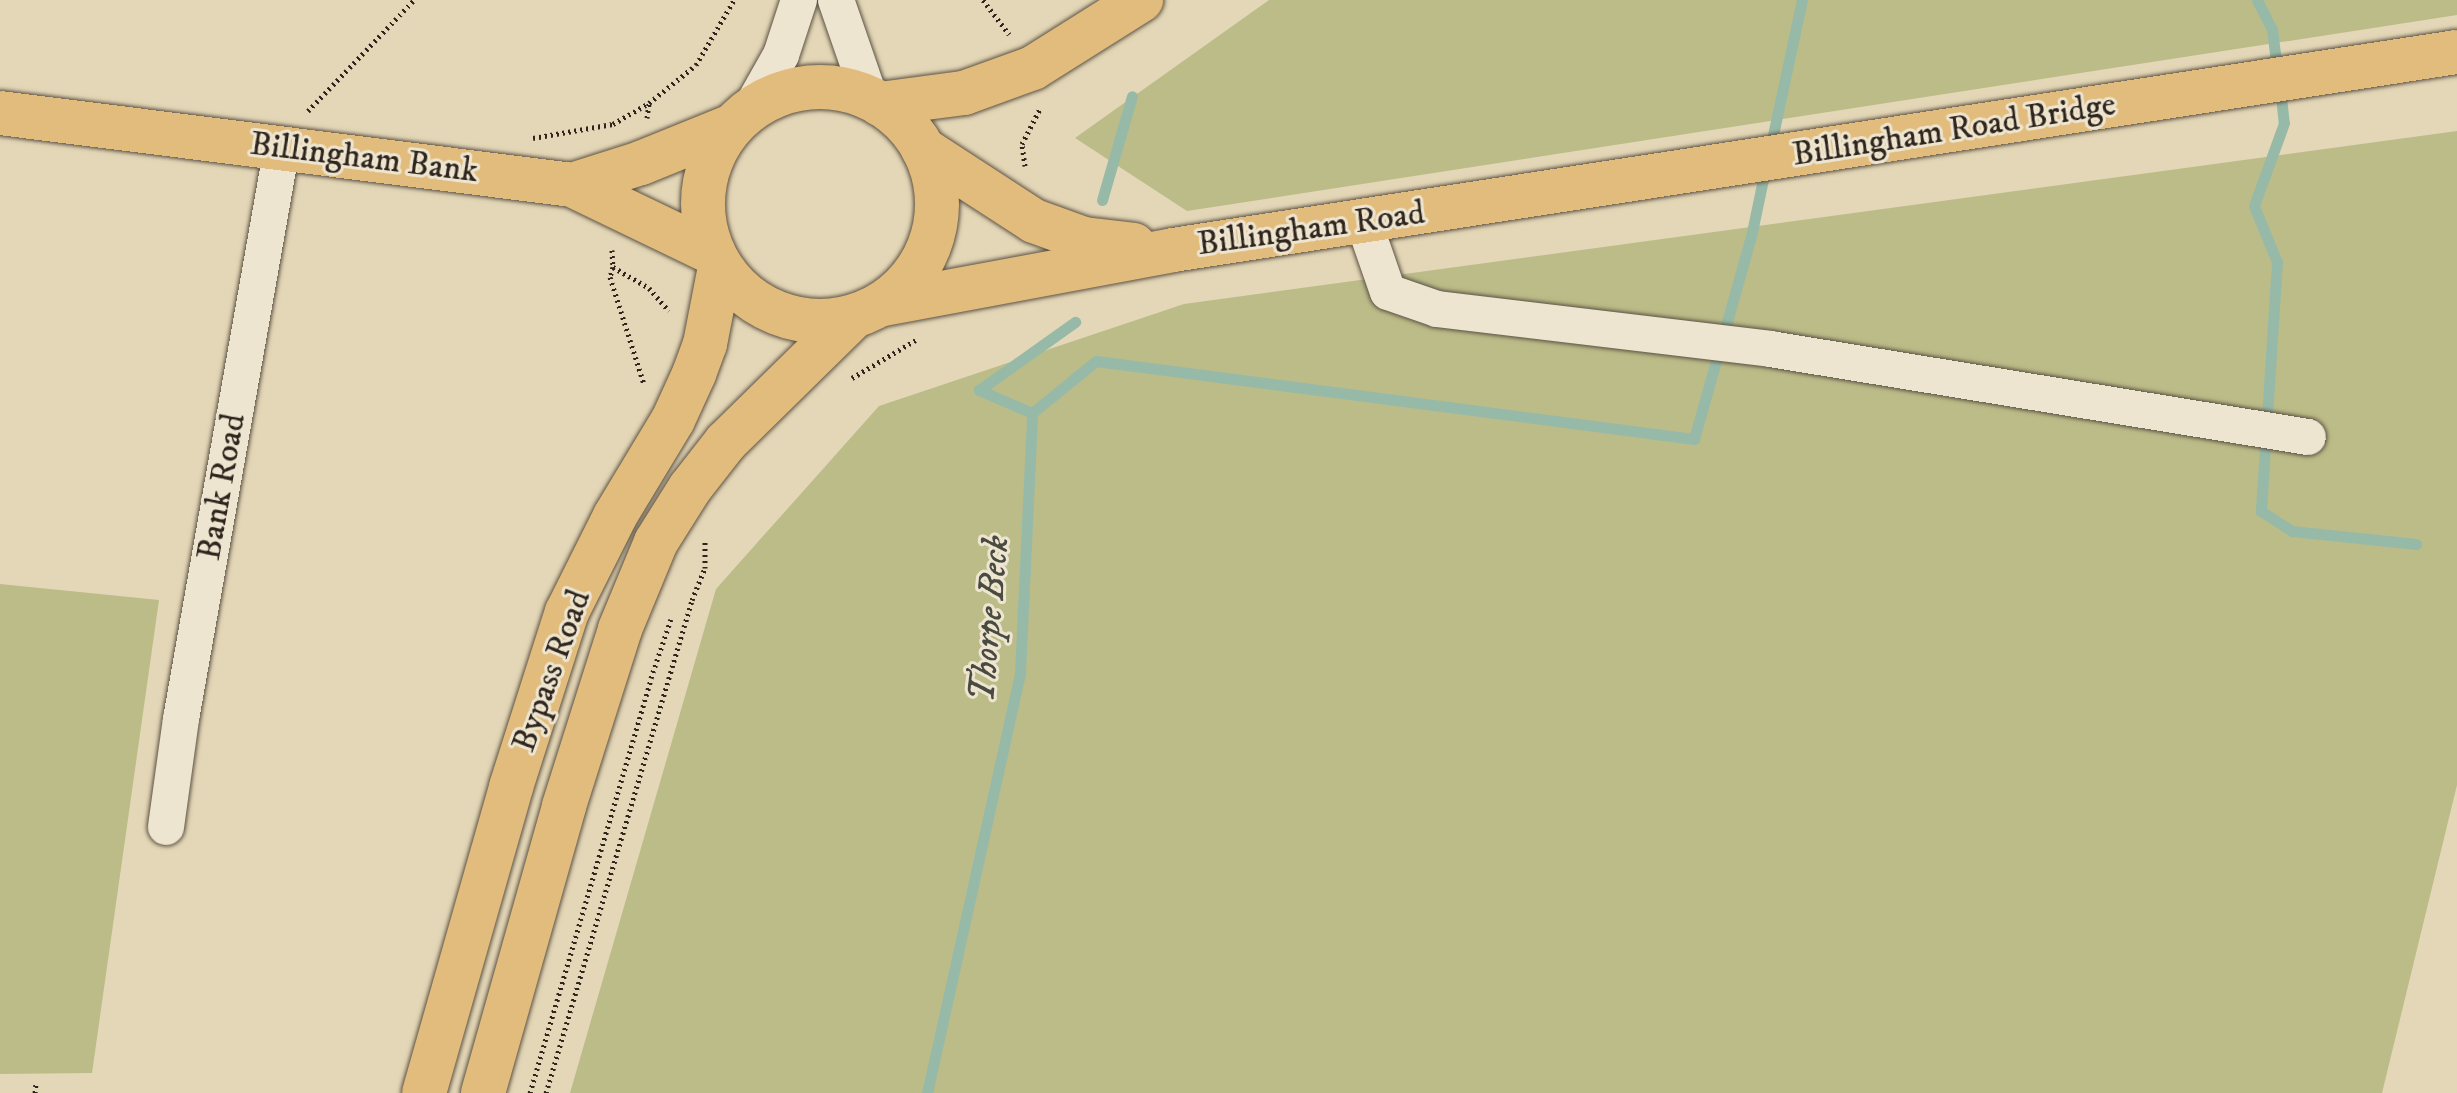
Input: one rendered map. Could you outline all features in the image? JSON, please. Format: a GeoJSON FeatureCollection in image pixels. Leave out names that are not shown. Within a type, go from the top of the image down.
{"type":"FeatureCollection","features":[{"type":"Feature","properties":{"kind":"main road"},"geometry":{"type":"LineString","coordinates":[[875,101],[964,93],[1033,68],[1141,0]]}},
{"type":"Feature","properties":{"kind":"main road","name":"Billingham Road Bridge"},"geometry":{"type":"LineString","coordinates":[[1450,209],[2457,52]]}},
{"type":"Feature","properties":{"kind":"main road"},"geometry":{"type":"LineString","coordinates":[[572,185],[641,163],[742,117],[779,94],[809,87],[840,88],[875,101],[905,124],[923,149],[935,182],[934,228],[928,251],[909,281],[868,310]]}},
{"type":"Feature","properties":{"kind":"main road","name":"Billingham Bank"},"geometry":{"type":"LineString","coordinates":[[0,113],[572,185],[716,260]]}},
{"type":"Feature","properties":{"kind":"main road"},"geometry":{"type":"LineString","coordinates":[[742,117],[713,154],[703,186],[703,220],[716,260],[745,296],[778,314],[815,322],[1173,250]]}},
{"type":"Feature","properties":{"kind":"main road"},"geometry":{"type":"LineString","coordinates":[[923,149],[1034,221],[1084,239],[1173,250]]}},
{"type":"Feature","properties":{"kind":"main road","name":"Billingham Road"},"geometry":{"type":"LineString","coordinates":[[1173,250],[1450,209]]}},
{"type":"Feature","properties":{"kind":"main road","name":"Bypass Road"},"geometry":{"type":"LineString","coordinates":[[424,1093],[511,787],[567,612],[615,516],[673,420],[694,374],[705,344],[716,260]]}},
{"type":"Feature","properties":{"kind":"main road","name":"Bypass Road"},"geometry":{"type":"LineString","coordinates":[[483,1093],[564,806],[620,629],[656,542],[690,488],[726,442],[868,310]]}},
{"type":"Feature","properties":{"kind":"street"},"geometry":{"type":"LineString","coordinates":[[742,117],[781,55],[799,0]]}},
{"type":"Feature","properties":{"kind":"street"},"geometry":{"type":"LineString","coordinates":[[836,0],[875,101]]}},
{"type":"Feature","properties":{"kind":"street","name":"Bank Road"},"geometry":{"type":"LineString","coordinates":[[166,827],[181,719],[282,147]]}},
{"type":"Feature","properties":{"kind":"street"},"geometry":{"type":"LineString","coordinates":[[1363,220],[1388,292],[1437,309],[1770,349],[2308,437]]}},
{"type":"Feature","properties":{"kind":"path"},"geometry":{"type":"LineString","coordinates":[[282,147],[295,125],[414,0]]}},
{"type":"Feature","properties":{"kind":"path"},"geometry":{"type":"LineString","coordinates":[[507,176],[511,141],[613,124],[649,103],[696,65],[734,0]]}},
{"type":"Feature","properties":{"kind":"path"},"geometry":{"type":"LineString","coordinates":[[983,0],[1049,95],[1022,144],[1026,169]]}},
{"type":"Feature","properties":{"kind":"path"},"geometry":{"type":"LineString","coordinates":[[849,379],[930,332]]}},
{"type":"Feature","properties":{"kind":"path"},"geometry":{"type":"LineString","coordinates":[[546,1093],[664,691],[705,568],[705,535],[695,555]]}},
{"type":"Feature","properties":{"kind":"path"},"geometry":{"type":"LineString","coordinates":[[530,1093],[651,678],[675,607]]}},
{"type":"Feature","properties":{"kind":"path"},"geometry":{"type":"LineString","coordinates":[[35,1093],[36,1084]]}},
{"type":"Feature","properties":{"kind":"green space"},"geometry":{"type":"Polygon","coordinates":[[[1269,0],[2457,0],[2457,15],[1187,211],[1075,138],[1269,0]]]}},
{"type":"Feature","properties":{"kind":"green space"},"geometry":{"type":"Polygon","coordinates":[[[2457,131],[2457,785],[2382,1093],[570,1093],[716,589],[879,406],[1184,304],[2457,131]]]}},
{"type":"Feature","properties":{"kind":"green space"},"geometry":{"type":"Polygon","coordinates":[[[0,584],[159,600],[92,1073],[0,1074],[0,584]]]}},
{"type":"Feature","properties":{"kind":"waterway"},"geometry":{"type":"LineString","coordinates":[[1770,149],[1802,0]]}},
{"type":"Feature","properties":{"kind":"waterway"},"geometry":{"type":"LineString","coordinates":[[2257,0],[2272,29],[2277,70]]}},
{"type":"Feature","properties":{"kind":"waterway"},"geometry":{"type":"LineString","coordinates":[[2280,87],[2284,123],[2254,206],[2277,262],[2261,511],[2292,531],[2416,544]]}},
{"type":"Feature","properties":{"kind":"waterway","name":"Thorpe Beck"},"geometry":{"type":"LineString","coordinates":[[1102,200],[1132,96]]}},
{"type":"Feature","properties":{"kind":"waterway"},"geometry":{"type":"LineString","coordinates":[[1032,413],[1096,361],[1694,439],[1752,232],[1765,170]]}},
{"type":"Feature","properties":{"kind":"waterway","name":"Thorpe Beck"},"geometry":{"type":"LineString","coordinates":[[927,1093],[1020,672],[1032,413],[979,390],[1075,322]]}}]}
